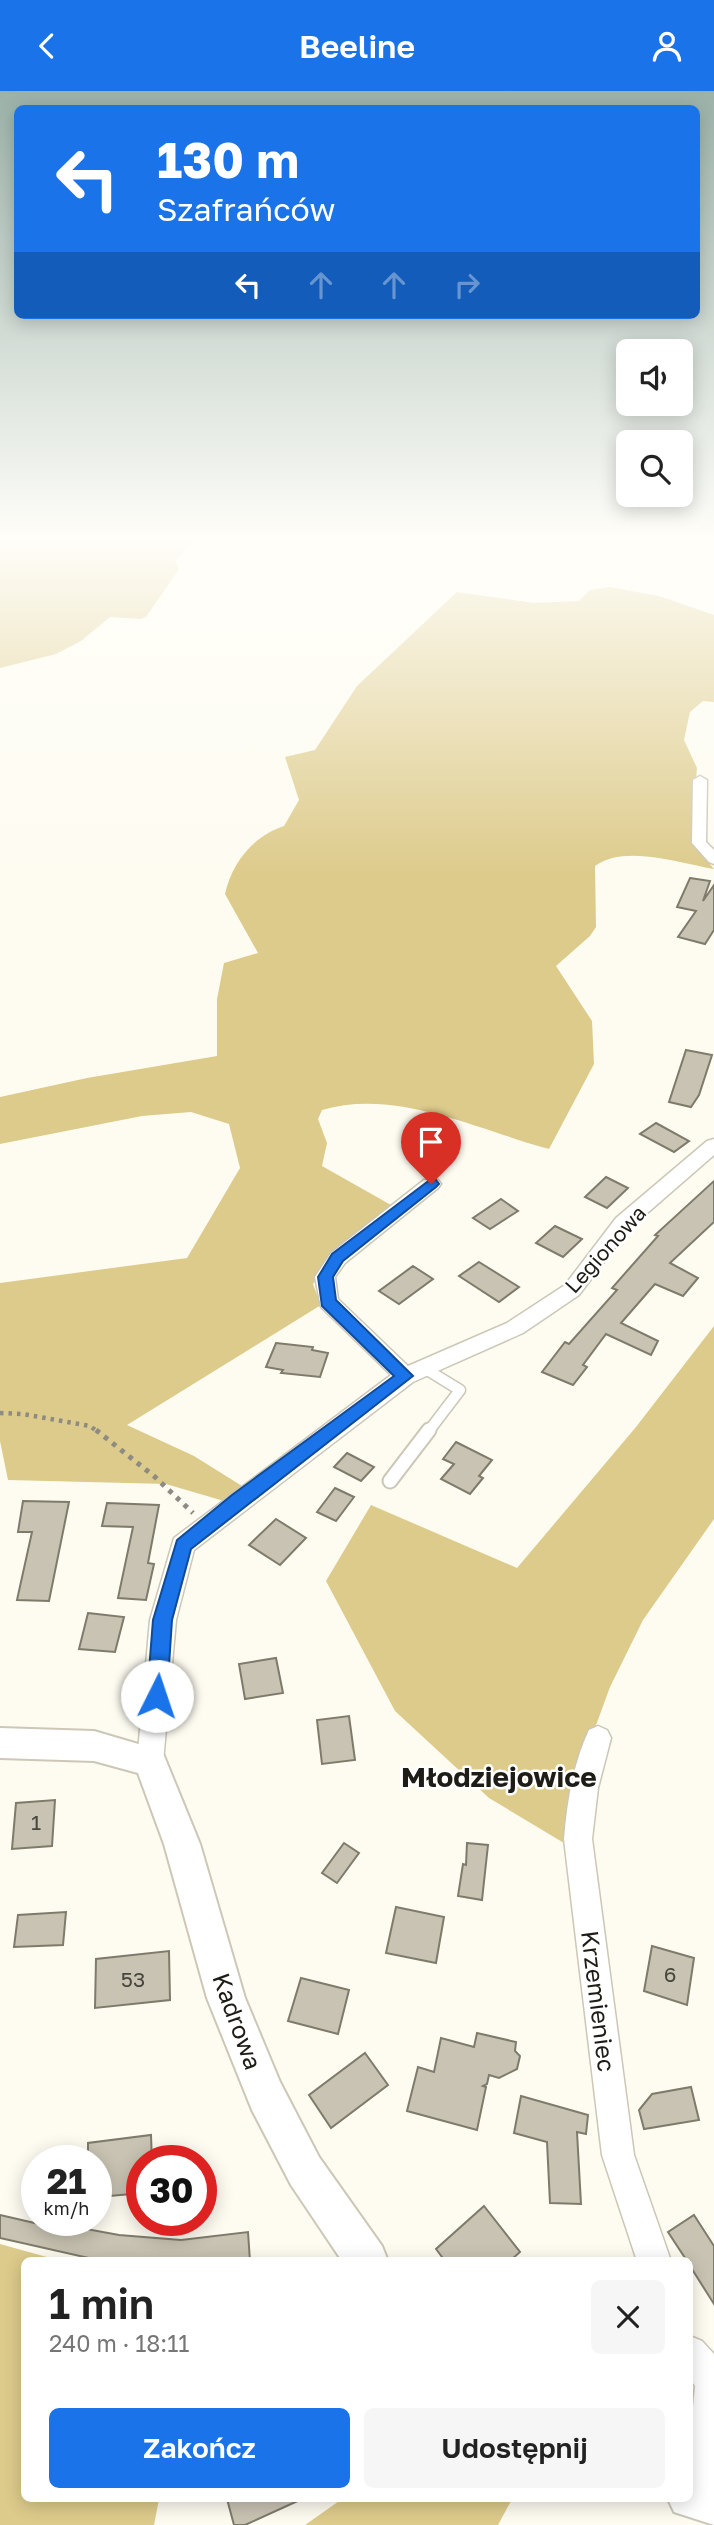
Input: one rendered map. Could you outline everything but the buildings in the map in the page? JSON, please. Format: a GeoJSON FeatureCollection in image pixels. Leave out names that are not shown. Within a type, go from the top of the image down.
{"type":"FeatureCollection","features":[{"type":"Feature","properties":{"kind":"street"},"geometry":{"type":"LineString","coordinates":[[700,780],[699,843],[714,859]]}},
{"type":"Feature","properties":{"kind":"street","name":"Legionowa"},"geometry":{"type":"LineString","coordinates":[[150,1762],[163,1620],[183,1545],[414,1372],[515,1328],[572,1290],[623,1223],[714,1145]]}},
{"type":"Feature","properties":{"kind":"street"},"geometry":{"type":"LineString","coordinates":[[414,1372],[328,1302],[325,1277],[338,1258],[431,1184]]}},
{"type":"Feature","properties":{"kind":"street","name":"Krzemieniec"},"geometry":{"type":"LineString","coordinates":[[598,1738],[587,1768],[580,1802],[578,1839],[618,2155],[653,2257]]}},
{"type":"Feature","properties":{"kind":"street"},"geometry":{"type":"LineString","coordinates":[[0,1743],[94,1746],[150,1762]]}},
{"type":"Feature","properties":{"kind":"street","name":"Kadrowa"},"geometry":{"type":"LineString","coordinates":[[150,1762],[183,1844],[226,1998],[266,2096],[305,2171],[364,2257]]}},
{"type":"Feature","properties":{"kind":"street"},"geometry":{"type":"LineString","coordinates":[[702,2499],[705,2369]]}},
{"type":"Feature","properties":{"kind":"lane"},"geometry":{"type":"LineString","coordinates":[[390,1481],[460,1390],[414,1372]]}},
{"type":"Feature","properties":{"kind":"path"},"geometry":{"type":"LineString","coordinates":[[0,1413],[23,1414],[90,1426],[155,1477],[207,1526]]}},
{"type":"Feature","properties":{"kind":"shaded area"},"geometry":{"type":"Polygon","coordinates":[[[0,648],[68,648],[56,654],[0,668],[0,648]]]}},
{"type":"Feature","properties":{"kind":"shaded area"},"geometry":{"type":"Polygon","coordinates":[[[398,648],[714,648],[714,702],[703,701],[690,712],[684,740],[697,768],[691,842],[714,869],[636,856],[621,856],[595,866],[596,927],[590,936],[556,966],[592,1021],[594,1064],[549,1149],[437,1114],[408,1108],[379,1104],[322,1110],[318,1119],[327,1143],[322,1166],[391,1205],[329,1261],[313,1284],[321,1305],[127,1425],[194,1456],[242,1486],[224,1501],[166,1484],[8,1480],[0,1441],[0,1283],[187,1258],[240,1168],[229,1124],[191,1112],[142,1116],[0,1144],[0,1097],[87,1078],[217,1056],[217,999],[224,963],[258,953],[225,894],[228,883],[246,852],[263,836],[284,826],[299,800],[285,757],[315,750],[357,686],[398,648]]]}},
{"type":"Feature","properties":{"kind":"shaded area"},"geometry":{"type":"Polygon","coordinates":[[[714,1326],[714,1519],[643,1620],[610,1687],[584,1758],[569,1846],[489,1798],[395,1711],[326,1581],[371,1505],[517,1568],[636,1427],[714,1326]]]}},
{"type":"Feature","properties":{"kind":"shaded area"},"geometry":{"type":"Polygon","coordinates":[[[0,2244],[47,2257],[21,2257],[21,2502],[158,2502],[154,2525],[0,2525],[0,2244]]]}},
{"type":"Feature","properties":{"kind":"shaded area"},"geometry":{"type":"Polygon","coordinates":[[[338,2502],[510,2502],[498,2525],[305,2525],[338,2502]]]}},
{"type":"Feature","properties":{"kind":"district","name":"Młodziejowice"},"geometry":{"type":"Point","coordinates":[499,1776]}},
{"type":"Feature","properties":{"kind":"route"},"geometry":{"type":"LineString","coordinates":[[157,1696],[163,1620],[183,1545],[405,1376],[328,1302],[325,1277],[338,1258],[431,1184]]}}]}
